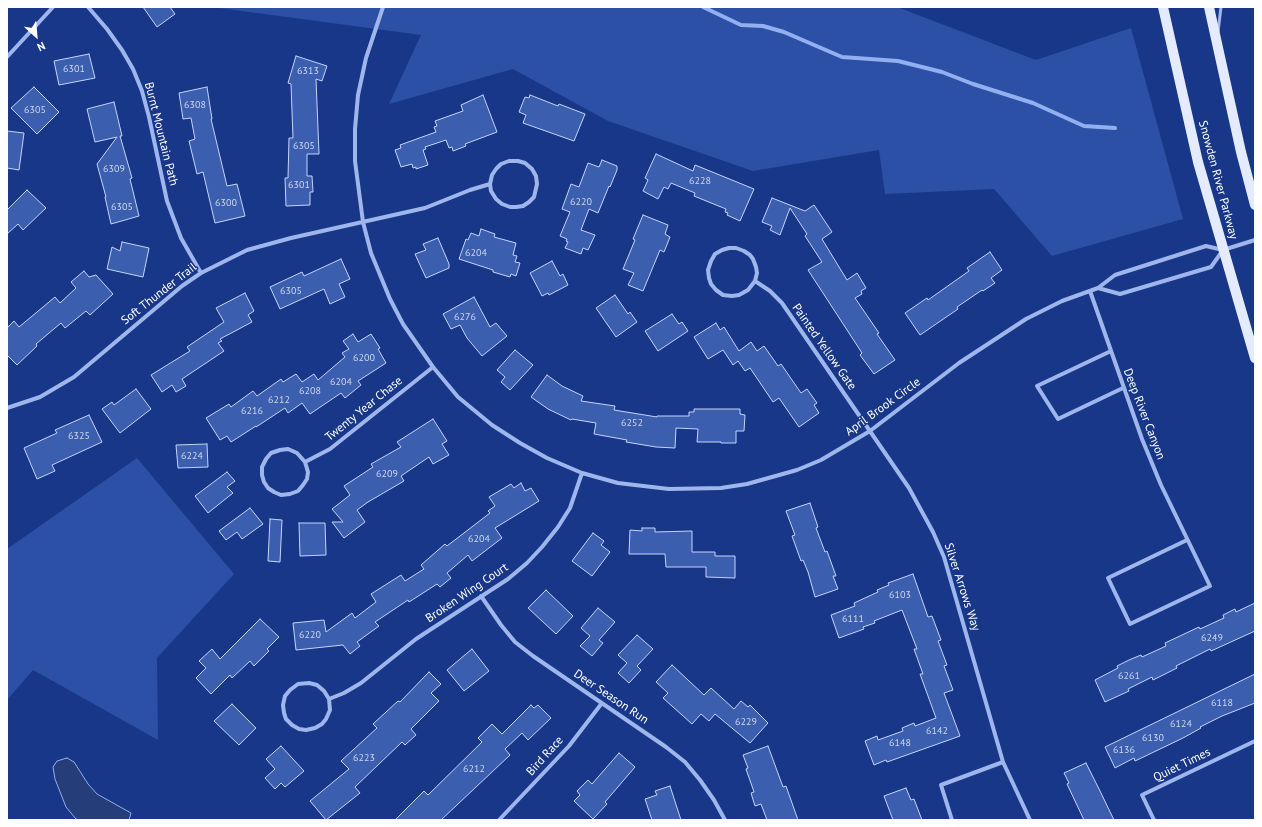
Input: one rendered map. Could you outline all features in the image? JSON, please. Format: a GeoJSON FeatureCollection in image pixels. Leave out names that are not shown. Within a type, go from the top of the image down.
{"type":"FeatureCollection","features":[{"type":"Feature","properties":{"kind":"main road","name":"Snowden River Parkway"},"geometry":{"type":"LineString","coordinates":[[1163,7],[1198,162],[1255,358]]}},
{"type":"Feature","properties":{"kind":"main road"},"geometry":{"type":"LineString","coordinates":[[1209,7],[1241,152],[1255,206]]}},
{"type":"Feature","properties":{"kind":"street"},"geometry":{"type":"LineString","coordinates":[[7,57],[54,7]]}},
{"type":"Feature","properties":{"kind":"street","name":"Burnt Mountain Path"},"geometry":{"type":"LineString","coordinates":[[88,7],[107,28],[122,50],[139,83],[149,117],[171,215],[181,238],[201,273]]}},
{"type":"Feature","properties":{"kind":"street","name":"April Brook Circle"},"geometry":{"type":"LineString","coordinates":[[383,7],[366,58],[358,95],[355,161],[363,222],[371,253],[390,299],[403,324],[433,367],[458,397],[492,425],[520,444],[547,458],[582,473],[618,483],[669,489],[721,488],[741,485],[797,470],[821,460],[870,432],[959,363],[1026,319],[1062,301],[1098,288],[1115,275],[1206,246],[1223,250],[1255,240]]}},
{"type":"Feature","properties":{"kind":"street"},"geometry":{"type":"LineString","coordinates":[[509,161],[525,163],[532,169],[536,176],[537,184],[534,197],[523,206],[516,207],[510,207],[502,204],[496,199],[490,184],[496,169],[501,164],[509,161]]}},
{"type":"Feature","properties":{"kind":"street","name":"Soft Thunder Trail"},"geometry":{"type":"LineString","coordinates":[[7,408],[40,397],[74,377],[164,300],[201,273],[247,250],[291,238],[425,208],[470,190],[490,184]]}},
{"type":"Feature","properties":{"kind":"street"},"geometry":{"type":"LineString","coordinates":[[736,248],[744,251],[753,259],[756,267],[755,281],[748,290],[739,295],[732,296],[723,294],[716,290],[711,284],[708,270],[711,261],[715,254],[722,250],[736,248]]}},
{"type":"Feature","properties":{"kind":"street"},"geometry":{"type":"LineString","coordinates":[[1098,288],[1120,294],[1211,267],[1223,250]]}},
{"type":"Feature","properties":{"kind":"street","name":"Painted Yellow Gate"},"geometry":{"type":"LineString","coordinates":[[755,281],[770,291],[782,303],[870,432]]}},
{"type":"Feature","properties":{"kind":"street","name":"Deep River Canyon"},"geometry":{"type":"LineString","coordinates":[[1090,291],[1142,439],[1161,484],[1210,586],[1130,624],[1108,578],[1187,540]]}},
{"type":"Feature","properties":{"kind":"street"},"geometry":{"type":"LineString","coordinates":[[1111,351],[1037,386],[1058,419],[1123,388]]}},
{"type":"Feature","properties":{"kind":"street","name":"Twenty Year Chase"},"geometry":{"type":"LineString","coordinates":[[306,462],[330,449],[433,367]]}},
{"type":"Feature","properties":{"kind":"street","name":"Silver Arrows Way"},"geometry":{"type":"LineString","coordinates":[[870,432],[909,488],[933,532],[944,557],[1003,762],[1030,820]]}},
{"type":"Feature","properties":{"kind":"street"},"geometry":{"type":"LineString","coordinates":[[288,449],[297,453],[306,462],[308,472],[303,485],[298,491],[281,495],[268,488],[264,482],[262,467],[266,459],[272,453],[288,449]]}},
{"type":"Feature","properties":{"kind":"street","name":"Broken Wing Court"},"geometry":{"type":"LineString","coordinates":[[329,699],[344,693],[361,683],[416,639],[508,579],[527,563],[558,527],[570,508],[582,473]]}},
{"type":"Feature","properties":{"kind":"street","name":"Deer Season Run"},"geometry":{"type":"LineString","coordinates":[[481,596],[501,625],[516,642],[532,656],[666,747],[684,762],[700,780],[724,820]]}},
{"type":"Feature","properties":{"kind":"street"},"geometry":{"type":"LineString","coordinates":[[309,683],[317,685],[324,690],[329,699],[330,710],[326,719],[322,724],[314,728],[306,730],[299,729],[286,719],[283,705],[285,696],[298,684],[309,683]]}},
{"type":"Feature","properties":{"kind":"street","name":"Bird Race"},"geometry":{"type":"LineString","coordinates":[[499,820],[569,746],[602,703]]}},
{"type":"Feature","properties":{"kind":"street","name":"Quiet Times"},"geometry":{"type":"LineString","coordinates":[[1154,820],[1142,795],[1255,740]]}},
{"type":"Feature","properties":{"kind":"street"},"geometry":{"type":"LineString","coordinates":[[952,820],[940,785],[1003,762]]}},
{"type":"Feature","properties":{"kind":"lane"},"geometry":{"type":"LineString","coordinates":[[1217,45],[1221,7]]}},
{"type":"Feature","properties":{"kind":"shaded area"},"geometry":{"type":"Polygon","coordinates":[[[212,7],[897,7],[1036,60],[1131,28],[1183,219],[1052,256],[994,189],[885,194],[879,150],[753,171],[608,121],[513,69],[389,104],[421,35],[212,7]]]}},
{"type":"Feature","properties":{"kind":"shaded area"},"geometry":{"type":"Polygon","coordinates":[[[137,458],[234,574],[157,658],[158,740],[33,670],[7,700],[7,549],[137,458]]]}},
{"type":"Feature","properties":{"kind":"shaded area"},"geometry":{"type":"Polygon","coordinates":[[[67,758],[74,762],[88,784],[97,794],[131,813],[129,820],[76,819],[66,807],[55,779],[53,767],[57,761],[67,758]]]}},
{"type":"Feature","properties":{"kind":"building"},"geometry":{"type":"Polygon","coordinates":[[[143,7],[170,7],[175,14],[157,27],[143,7]]]}},
{"type":"Feature","properties":{"kind":"building"},"geometry":{"type":"Polygon","coordinates":[[[89,54],[95,78],[59,85],[54,61],[89,54]]]}},
{"type":"Feature","properties":{"kind":"building"},"geometry":{"type":"Polygon","coordinates":[[[296,56],[327,66],[322,81],[316,79],[319,154],[307,154],[307,176],[312,176],[313,192],[310,192],[310,205],[286,206],[285,178],[288,178],[289,138],[293,138],[291,84],[288,83],[296,56]]]}},
{"type":"Feature","properties":{"kind":"building"},"geometry":{"type":"Polygon","coordinates":[[[34,87],[59,112],[37,134],[11,108],[34,87]]]}},
{"type":"Feature","properties":{"kind":"building"},"geometry":{"type":"Polygon","coordinates":[[[207,87],[211,119],[227,186],[237,184],[245,216],[215,223],[203,172],[197,174],[189,141],[195,139],[191,118],[183,119],[179,93],[207,87]]]}},
{"type":"Feature","properties":{"kind":"building"},"geometry":{"type":"Polygon","coordinates":[[[483,95],[497,132],[465,144],[466,146],[453,151],[452,147],[449,148],[446,140],[425,147],[426,149],[423,150],[428,165],[416,169],[416,167],[413,168],[412,164],[401,167],[395,150],[401,148],[400,145],[436,132],[434,127],[437,126],[435,121],[463,111],[461,105],[483,95]]]}},
{"type":"Feature","properties":{"kind":"building"},"geometry":{"type":"Polygon","coordinates":[[[530,95],[558,106],[559,104],[585,114],[574,141],[523,123],[526,115],[519,112],[525,97],[529,98],[530,95]]]}},
{"type":"Feature","properties":{"kind":"building"},"geometry":{"type":"Polygon","coordinates":[[[114,102],[122,136],[120,136],[132,178],[130,179],[139,216],[111,224],[106,197],[97,164],[117,137],[95,142],[87,109],[114,102]]]}},
{"type":"Feature","properties":{"kind":"building"},"geometry":{"type":"Polygon","coordinates":[[[7,131],[24,133],[19,170],[7,168],[7,131]]]}},
{"type":"Feature","properties":{"kind":"building"},"geometry":{"type":"Polygon","coordinates":[[[656,154],[693,171],[695,165],[754,189],[740,221],[727,215],[728,213],[725,212],[726,209],[694,196],[695,193],[671,183],[668,189],[664,187],[658,199],[643,191],[648,180],[645,178],[656,154]]]}},
{"type":"Feature","properties":{"kind":"building"},"geometry":{"type":"Polygon","coordinates":[[[602,160],[617,166],[617,170],[598,213],[589,209],[581,230],[595,235],[588,250],[583,248],[581,254],[565,248],[568,242],[566,241],[567,239],[560,236],[570,212],[562,209],[571,184],[579,187],[588,163],[599,167],[602,160]]]}},
{"type":"Feature","properties":{"kind":"building"},"geometry":{"type":"Polygon","coordinates":[[[27,190],[46,208],[23,230],[18,224],[7,234],[7,210],[27,190]]]}},
{"type":"Feature","properties":{"kind":"building"},"geometry":{"type":"Polygon","coordinates":[[[772,198],[805,211],[814,205],[832,232],[822,239],[847,280],[857,273],[866,288],[861,291],[862,294],[855,298],[895,360],[874,374],[860,355],[862,353],[808,270],[822,262],[805,236],[807,234],[790,208],[780,235],[770,230],[772,226],[762,222],[772,198]]]}},
{"type":"Feature","properties":{"kind":"building"},"geometry":{"type":"Polygon","coordinates":[[[643,215],[668,225],[665,234],[670,237],[664,252],[660,250],[643,291],[628,285],[634,273],[623,269],[643,215]]]}},
{"type":"Feature","properties":{"kind":"building"},"geometry":{"type":"Polygon","coordinates":[[[481,229],[495,234],[494,237],[516,243],[513,255],[517,256],[515,262],[520,263],[516,276],[511,274],[510,277],[493,272],[493,270],[459,259],[466,239],[468,240],[471,233],[479,236],[481,229]]]}},
{"type":"Feature","properties":{"kind":"building"},"geometry":{"type":"Polygon","coordinates":[[[438,238],[449,264],[449,268],[426,278],[415,254],[426,250],[423,244],[438,238]]]}},
{"type":"Feature","properties":{"kind":"building"},"geometry":{"type":"Polygon","coordinates":[[[122,242],[149,248],[143,277],[107,269],[112,247],[120,251],[122,242]]]}},
{"type":"Feature","properties":{"kind":"building"},"geometry":{"type":"Polygon","coordinates":[[[990,252],[1002,270],[991,278],[995,283],[957,307],[958,309],[920,335],[905,313],[927,298],[928,300],[969,271],[967,268],[990,252]]]}},
{"type":"Feature","properties":{"kind":"building"},"geometry":{"type":"Polygon","coordinates":[[[341,259],[350,279],[339,284],[345,297],[330,304],[324,289],[280,309],[270,287],[302,272],[304,276],[341,259]]]}},
{"type":"Feature","properties":{"kind":"building"},"geometry":{"type":"Polygon","coordinates":[[[552,261],[560,276],[563,274],[568,285],[549,295],[548,293],[542,296],[530,273],[552,261]]]}},
{"type":"Feature","properties":{"kind":"building"},"geometry":{"type":"Polygon","coordinates":[[[84,271],[89,277],[96,275],[113,294],[90,315],[86,311],[65,328],[61,323],[36,344],[37,346],[17,365],[7,355],[7,328],[14,321],[19,327],[55,297],[60,303],[76,288],[71,282],[84,271]]]}},
{"type":"Feature","properties":{"kind":"building"},"geometry":{"type":"Polygon","coordinates":[[[245,293],[254,311],[248,315],[252,322],[220,339],[222,341],[218,343],[224,351],[182,379],[186,386],[176,392],[172,385],[162,392],[151,375],[190,351],[187,347],[224,322],[216,308],[245,293]]]}},
{"type":"Feature","properties":{"kind":"building"},"geometry":{"type":"Polygon","coordinates":[[[615,295],[628,314],[630,312],[637,322],[616,337],[596,308],[615,295]]]}},
{"type":"Feature","properties":{"kind":"building"},"geometry":{"type":"Polygon","coordinates":[[[474,297],[490,327],[496,323],[507,336],[482,356],[467,338],[460,325],[451,329],[443,314],[474,297]]]}},
{"type":"Feature","properties":{"kind":"building"},"geometry":{"type":"Polygon","coordinates":[[[672,314],[679,324],[682,322],[688,331],[658,351],[645,331],[672,314]]]}},
{"type":"Feature","properties":{"kind":"building"},"geometry":{"type":"Polygon","coordinates":[[[716,323],[720,330],[724,327],[739,351],[751,342],[757,351],[764,346],[778,366],[781,364],[801,393],[807,389],[817,403],[814,405],[819,413],[799,427],[779,398],[773,402],[750,368],[745,371],[738,361],[733,365],[723,350],[708,359],[694,337],[716,323]]]}},
{"type":"Feature","properties":{"kind":"building"},"geometry":{"type":"Polygon","coordinates":[[[353,334],[358,342],[371,334],[380,348],[378,349],[386,363],[358,381],[361,385],[345,398],[341,393],[310,414],[302,403],[288,413],[285,408],[231,442],[227,436],[220,440],[206,418],[229,404],[231,407],[253,391],[257,396],[281,379],[283,382],[296,374],[302,382],[314,374],[318,380],[345,357],[342,353],[349,349],[343,341],[353,334]]]}},
{"type":"Feature","properties":{"kind":"building"},"geometry":{"type":"Polygon","coordinates":[[[515,350],[533,365],[510,390],[501,382],[505,377],[497,370],[515,350]]]}},
{"type":"Feature","properties":{"kind":"building"},"geometry":{"type":"Polygon","coordinates":[[[547,375],[562,386],[583,396],[581,401],[615,406],[614,410],[657,417],[689,416],[689,412],[694,412],[694,409],[740,409],[740,414],[745,415],[744,431],[736,431],[736,443],[697,442],[698,429],[676,428],[675,448],[656,447],[626,442],[627,440],[594,434],[596,423],[571,420],[548,409],[531,397],[547,375]]]}},
{"type":"Feature","properties":{"kind":"building"},"geometry":{"type":"Polygon","coordinates":[[[136,389],[151,409],[120,433],[102,409],[112,402],[114,405],[136,389]]]}},
{"type":"Feature","properties":{"kind":"building"},"geometry":{"type":"Polygon","coordinates":[[[89,415],[102,442],[52,465],[55,471],[37,479],[24,448],[57,433],[55,430],[89,415]]]}},
{"type":"Feature","properties":{"kind":"building"},"geometry":{"type":"Polygon","coordinates":[[[433,419],[447,441],[442,444],[449,455],[433,464],[429,457],[401,476],[404,481],[357,510],[365,522],[344,538],[332,522],[343,522],[332,509],[350,495],[344,486],[373,467],[371,464],[401,447],[397,442],[433,419]]]}},
{"type":"Feature","properties":{"kind":"building"},"geometry":{"type":"Polygon","coordinates":[[[207,444],[208,467],[178,468],[176,445],[207,444]]]}},
{"type":"Feature","properties":{"kind":"building"},"geometry":{"type":"Polygon","coordinates":[[[227,472],[235,481],[227,487],[233,493],[208,513],[195,496],[227,472]]]}},
{"type":"Feature","properties":{"kind":"building"},"geometry":{"type":"Polygon","coordinates":[[[521,483],[525,491],[531,488],[539,501],[495,528],[502,538],[472,561],[468,555],[447,573],[451,578],[440,587],[437,584],[409,602],[408,600],[375,622],[379,626],[357,642],[360,646],[350,654],[343,645],[296,650],[293,623],[324,620],[326,632],[352,613],[355,618],[376,602],[371,594],[401,575],[405,581],[424,569],[421,565],[445,544],[447,546],[490,513],[488,511],[495,506],[489,497],[511,484],[514,488],[521,483]]]}},
{"type":"Feature","properties":{"kind":"building"},"geometry":{"type":"Polygon","coordinates":[[[810,503],[818,527],[816,528],[825,552],[827,551],[836,576],[833,576],[838,589],[815,597],[808,572],[803,560],[801,561],[792,536],[795,535],[786,511],[810,503]]]}},
{"type":"Feature","properties":{"kind":"building"},"geometry":{"type":"Polygon","coordinates":[[[250,508],[263,524],[242,539],[237,532],[226,540],[219,531],[250,508]]]}},
{"type":"Feature","properties":{"kind":"building"},"geometry":{"type":"Polygon","coordinates":[[[270,519],[282,520],[280,562],[268,561],[270,519]]]}},
{"type":"Feature","properties":{"kind":"building"},"geometry":{"type":"Polygon","coordinates":[[[299,523],[325,523],[326,555],[300,556],[299,523]]]}},
{"type":"Feature","properties":{"kind":"building"},"geometry":{"type":"Polygon","coordinates":[[[642,528],[655,528],[655,532],[692,531],[692,552],[715,552],[715,556],[735,556],[735,578],[706,577],[706,567],[666,567],[665,554],[629,554],[630,530],[642,531],[642,528]]]}},
{"type":"Feature","properties":{"kind":"building"},"geometry":{"type":"Polygon","coordinates":[[[593,533],[604,541],[601,545],[610,552],[592,576],[572,561],[593,533]]]}},
{"type":"Feature","properties":{"kind":"building"},"geometry":{"type":"Polygon","coordinates":[[[913,574],[928,617],[932,616],[941,640],[938,641],[947,665],[944,666],[953,690],[944,693],[960,736],[887,762],[886,760],[874,765],[865,741],[877,736],[878,740],[903,731],[902,728],[914,723],[915,726],[936,718],[920,674],[923,674],[914,649],[917,649],[902,610],[874,621],[875,623],[863,627],[864,629],[839,638],[831,615],[855,606],[854,603],[878,592],[877,590],[889,585],[888,583],[913,574]]]}},
{"type":"Feature","properties":{"kind":"building"},"geometry":{"type":"Polygon","coordinates":[[[546,590],[573,616],[556,634],[528,608],[546,590]]]}},
{"type":"Feature","properties":{"kind":"building"},"geometry":{"type":"Polygon","coordinates":[[[1255,603],[1255,631],[1211,651],[1210,649],[1176,666],[1177,668],[1153,680],[1152,677],[1128,689],[1129,691],[1105,702],[1095,680],[1118,668],[1117,666],[1129,660],[1141,655],[1142,657],[1166,646],[1165,643],[1199,627],[1200,629],[1224,618],[1223,615],[1235,609],[1236,612],[1255,603]]]}},
{"type":"Feature","properties":{"kind":"building"},"geometry":{"type":"Polygon","coordinates":[[[598,608],[615,622],[599,640],[603,643],[592,656],[580,646],[590,636],[581,628],[598,608]]]}},
{"type":"Feature","properties":{"kind":"building"},"geometry":{"type":"Polygon","coordinates":[[[260,619],[279,637],[267,649],[269,651],[254,666],[250,661],[232,678],[230,675],[211,694],[196,678],[206,668],[199,661],[212,649],[220,659],[260,619]]]}},
{"type":"Feature","properties":{"kind":"building"},"geometry":{"type":"Polygon","coordinates":[[[637,635],[653,649],[637,666],[641,670],[629,683],[618,673],[627,663],[618,655],[637,635]]]}},
{"type":"Feature","properties":{"kind":"building"},"geometry":{"type":"Polygon","coordinates":[[[472,649],[489,671],[464,691],[447,670],[472,649]]]}},
{"type":"Feature","properties":{"kind":"building"},"geometry":{"type":"Polygon","coordinates":[[[672,665],[704,695],[711,688],[734,709],[741,701],[748,707],[750,705],[768,723],[750,743],[715,714],[709,721],[701,714],[692,724],[663,698],[668,693],[656,682],[672,665]]]}},
{"type":"Feature","properties":{"kind":"building"},"geometry":{"type":"Polygon","coordinates":[[[429,672],[441,684],[431,693],[439,701],[411,729],[416,735],[405,745],[402,742],[355,787],[360,793],[326,820],[310,801],[349,769],[341,761],[377,728],[373,724],[398,701],[400,702],[429,672]]]}},
{"type":"Feature","properties":{"kind":"building"},"geometry":{"type":"Polygon","coordinates":[[[1255,674],[1255,703],[1222,716],[1200,727],[1201,728],[1183,738],[1135,761],[1134,758],[1115,768],[1105,747],[1255,674]]]}},
{"type":"Feature","properties":{"kind":"building"},"geometry":{"type":"Polygon","coordinates":[[[232,704],[256,728],[239,745],[214,721],[232,704]]]}},
{"type":"Feature","properties":{"kind":"building"},"geometry":{"type":"Polygon","coordinates":[[[531,705],[534,708],[538,705],[551,718],[528,740],[522,733],[505,749],[510,755],[441,820],[395,820],[424,791],[428,795],[482,742],[478,738],[492,724],[502,734],[531,705]]]}},
{"type":"Feature","properties":{"kind":"building"},"geometry":{"type":"Polygon","coordinates":[[[281,746],[304,771],[285,787],[281,783],[275,789],[265,778],[275,769],[266,759],[281,746]]]}},
{"type":"Feature","properties":{"kind":"building"},"geometry":{"type":"Polygon","coordinates":[[[768,746],[783,787],[786,786],[798,820],[767,820],[761,804],[755,806],[751,793],[754,792],[743,755],[768,746]]]}},
{"type":"Feature","properties":{"kind":"building"},"geometry":{"type":"Polygon","coordinates":[[[619,753],[635,767],[605,802],[607,804],[593,819],[574,801],[580,795],[577,791],[588,780],[592,784],[619,753]]]}},
{"type":"Feature","properties":{"kind":"building"},"geometry":{"type":"Polygon","coordinates":[[[1086,763],[1114,820],[1084,820],[1067,784],[1069,783],[1064,773],[1086,763]]]}},
{"type":"Feature","properties":{"kind":"building"},"geometry":{"type":"Polygon","coordinates":[[[670,786],[681,820],[652,820],[645,799],[657,795],[655,791],[670,786]]]}},
{"type":"Feature","properties":{"kind":"building"},"geometry":{"type":"Polygon","coordinates":[[[906,788],[911,800],[914,799],[922,820],[893,820],[884,796],[906,788]]]}},
{"type":"Feature","properties":{"kind":"waterway"},"geometry":{"type":"LineString","coordinates":[[703,7],[741,25],[763,26],[784,32],[842,57],[898,61],[942,72],[973,84],[1033,103],[1084,126],[1115,128]]}}]}
